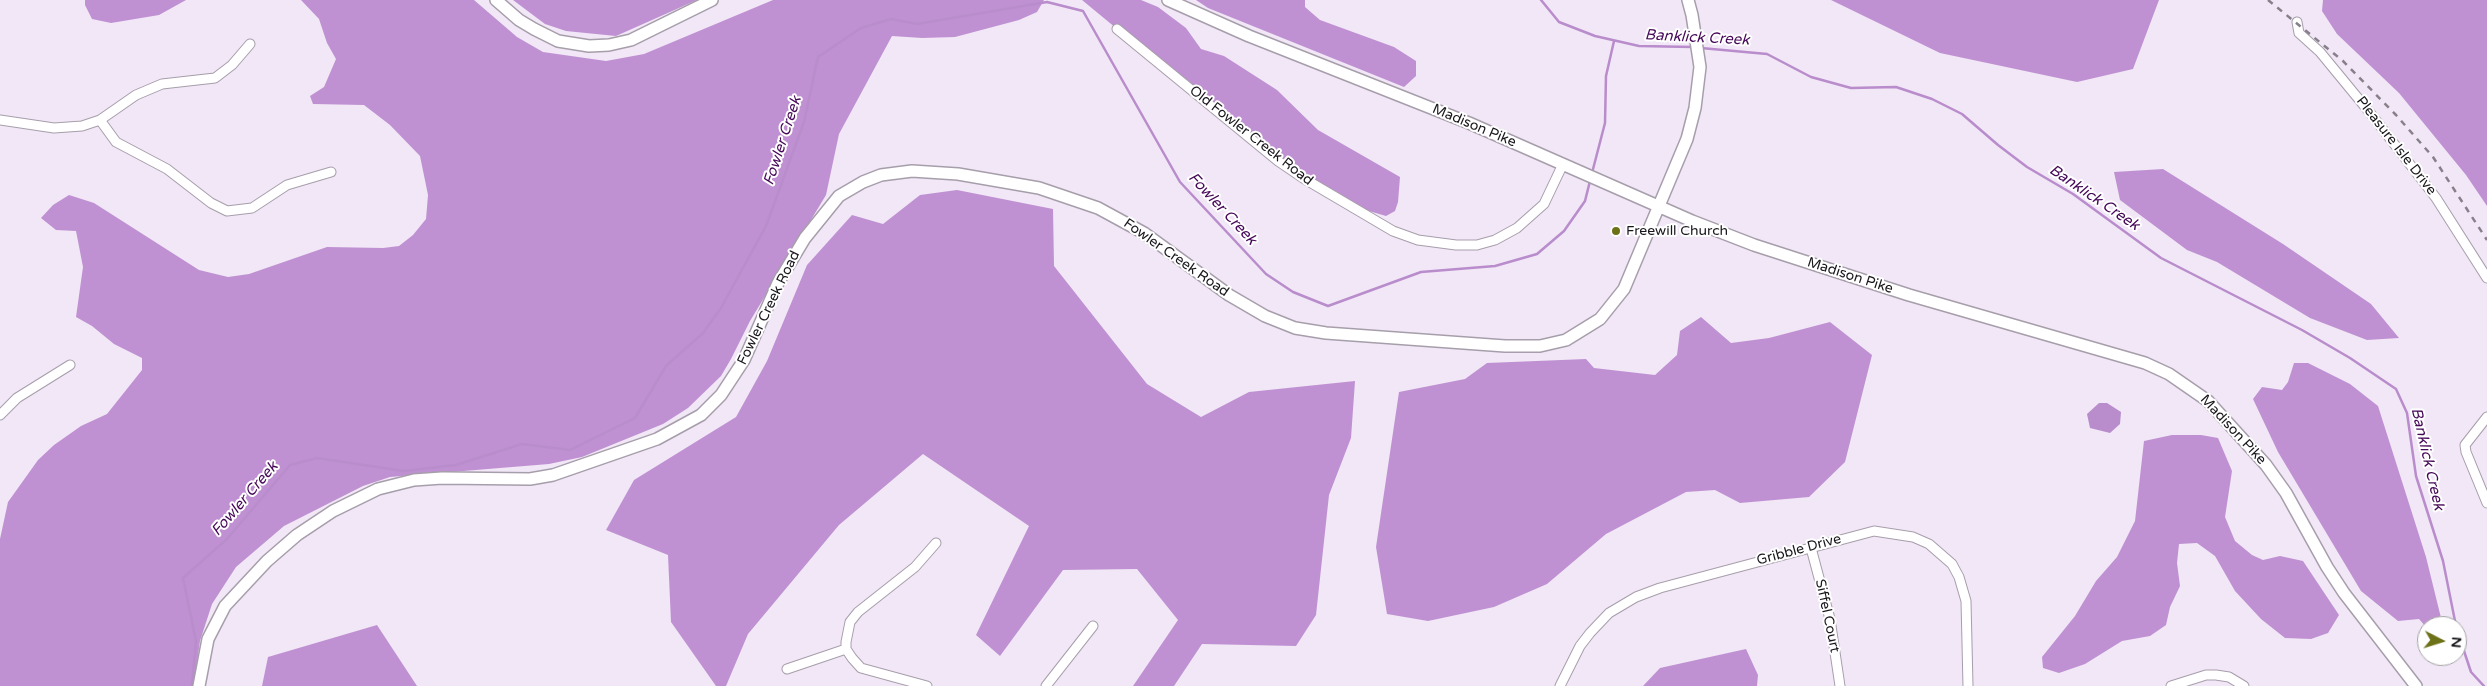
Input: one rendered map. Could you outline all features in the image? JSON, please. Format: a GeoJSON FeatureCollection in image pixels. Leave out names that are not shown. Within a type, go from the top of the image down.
{"type":"FeatureCollection","features":[{"type":"Feature","properties":{"kind":"main road"},"geometry":{"type":"LineString","coordinates":[[496,0],[519,20],[558,41],[589,46],[609,45],[630,40],[712,0]]}},
{"type":"Feature","properties":{"kind":"main road","name":"Madison Pike"},"geometry":{"type":"LineString","coordinates":[[1168,0],[1249,36],[1460,120],[1602,180],[1659,207],[1754,245],[1850,277],[2146,363],[2176,378],[2208,401],[2266,465],[2286,493],[2327,567],[2344,593],[2416,686]]}},
{"type":"Feature","properties":{"kind":"main road","name":"Fowler Creek Road"},"geometry":{"type":"LineString","coordinates":[[199,686],[208,639],[225,606],[267,561],[297,535],[333,511],[378,489],[414,480],[442,478],[530,479],[553,475],[657,439],[702,414],[721,396],[744,360],[778,283],[805,238],[840,196],[863,182],[881,175],[912,171],[958,174],[1023,185],[1090,205],[1122,219],[1144,233],[1229,295],[1265,316],[1295,328],[1326,333],[1506,346],[1550,345],[1566,340],[1600,319],[1624,289],[1677,166],[1696,108],[1700,67],[1688,0]]}},
{"type":"Feature","properties":{"kind":"street","name":"Pleasure Isle Drive"},"geometry":{"type":"LineString","coordinates":[[2297,22],[2299,33],[2320,52],[2436,198],[2487,278]]}},
{"type":"Feature","properties":{"kind":"street","name":"Old Fowler Creek Road"},"geometry":{"type":"LineString","coordinates":[[1117,29],[1297,174],[1393,231],[1418,240],[1456,245],[1477,245],[1495,240],[1517,228],[1544,204],[1563,164]]}},
{"type":"Feature","properties":{"kind":"street"},"geometry":{"type":"LineString","coordinates":[[0,120],[54,128],[72,128],[100,120],[136,95],[162,84],[215,78],[227,69],[250,44]]}},
{"type":"Feature","properties":{"kind":"street"},"geometry":{"type":"LineString","coordinates":[[100,120],[116,142],[168,169],[211,203],[227,211],[252,208],[287,184],[331,172]]}},
{"type":"Feature","properties":{"kind":"street"},"geometry":{"type":"LineString","coordinates":[[0,415],[17,398],[70,365]]}},
{"type":"Feature","properties":{"kind":"street"},"geometry":{"type":"LineString","coordinates":[[2487,417],[2465,445],[2466,452],[2487,503]]}},
{"type":"Feature","properties":{"kind":"street","name":"Gribble Drive"},"geometry":{"type":"LineString","coordinates":[[1560,686],[1580,646],[1590,633],[1609,613],[1636,597],[1660,588],[1874,531],[1894,532],[1913,537],[1942,554],[1952,564],[1959,577],[1966,602],[1968,686]]}},
{"type":"Feature","properties":{"kind":"street"},"geometry":{"type":"LineString","coordinates":[[927,686],[861,668],[846,650],[848,627],[858,612],[915,567],[936,543]]}},
{"type":"Feature","properties":{"kind":"street","name":"Siffel Court"},"geometry":{"type":"LineString","coordinates":[[1811,548],[1830,618],[1840,686]]}},
{"type":"Feature","properties":{"kind":"street"},"geometry":{"type":"LineString","coordinates":[[1046,686],[1093,626]]}},
{"type":"Feature","properties":{"kind":"street"},"geometry":{"type":"LineString","coordinates":[[786,669],[846,650]]}},
{"type":"Feature","properties":{"kind":"street"},"geometry":{"type":"LineString","coordinates":[[2171,686],[2206,675],[2216,675],[2229,677],[2244,686]]}},
{"type":"Feature","properties":{"kind":"shaded area"},"geometry":{"type":"Polygon","coordinates":[[[85,0],[186,0],[159,15],[111,23],[92,19],[85,5],[85,0]]]}},
{"type":"Feature","properties":{"kind":"shaded area"},"geometry":{"type":"Polygon","coordinates":[[[301,0],[474,0],[517,37],[543,52],[606,61],[644,54],[773,0],[1044,0],[1037,12],[1019,20],[955,37],[922,38],[892,36],[839,134],[826,195],[750,321],[721,376],[688,408],[663,424],[582,457],[549,464],[390,477],[363,486],[284,526],[236,567],[212,604],[200,641],[194,686],[0,686],[0,539],[8,502],[38,460],[54,445],[81,426],[107,414],[142,370],[142,358],[114,344],[92,326],[76,317],[83,267],[76,231],[56,230],[41,218],[53,205],[69,195],[94,203],[199,270],[228,277],[249,274],[327,247],[383,248],[399,246],[413,235],[426,219],[428,195],[420,156],[390,125],[364,105],[313,104],[310,96],[324,87],[336,59],[327,43],[319,19],[301,0]]]}},
{"type":"Feature","properties":{"kind":"shaded area"},"geometry":{"type":"Polygon","coordinates":[[[513,0],[697,0],[616,36],[566,31],[545,24],[513,0]]]}},
{"type":"Feature","properties":{"kind":"shaded area"},"geometry":{"type":"Polygon","coordinates":[[[1082,0],[1141,0],[1158,7],[1186,28],[1201,49],[1224,56],[1277,90],[1318,130],[1400,177],[1398,202],[1395,211],[1386,216],[1345,204],[1225,118],[1082,0]]]}},
{"type":"Feature","properties":{"kind":"shaded area"},"geometry":{"type":"Polygon","coordinates":[[[1196,0],[1305,0],[1305,7],[1320,20],[1394,47],[1416,61],[1416,76],[1404,87],[1208,8],[1196,0]]]}},
{"type":"Feature","properties":{"kind":"shaded area"},"geometry":{"type":"Polygon","coordinates":[[[1831,0],[2159,0],[2133,69],[2077,82],[1940,53],[1831,0]]]}},
{"type":"Feature","properties":{"kind":"shaded area"},"geometry":{"type":"Polygon","coordinates":[[[2323,0],[2487,0],[2487,206],[2466,175],[2399,93],[2337,34],[2322,11],[2323,0]]]}},
{"type":"Feature","properties":{"kind":"shaded area"},"geometry":{"type":"Polygon","coordinates":[[[2163,169],[2283,244],[2371,304],[2399,338],[2367,340],[2310,318],[2217,262],[2187,250],[2120,200],[2114,172],[2163,169]]]}},
{"type":"Feature","properties":{"kind":"shaded area"},"geometry":{"type":"Polygon","coordinates":[[[957,190],[1053,209],[1054,266],[1147,384],[1201,417],[1249,392],[1355,381],[1351,438],[1329,495],[1316,615],[1296,646],[1202,644],[1174,686],[1133,686],[1178,620],[1137,569],[1063,570],[1000,656],[976,635],[1029,526],[923,454],[839,525],[748,634],[726,686],[716,686],[671,622],[668,555],[606,530],[634,480],[736,417],[767,361],[807,265],[852,215],[883,224],[920,195],[957,190]]]}},
{"type":"Feature","properties":{"kind":"shaded area"},"geometry":{"type":"Polygon","coordinates":[[[1701,317],[1731,343],[1769,338],[1830,322],[1872,355],[1845,462],[1809,497],[1740,503],[1715,490],[1686,492],[1606,534],[1547,584],[1494,607],[1428,621],[1387,614],[1376,547],[1399,392],[1465,379],[1487,363],[1586,359],[1594,368],[1655,375],[1677,355],[1680,331],[1701,317]]]}},
{"type":"Feature","properties":{"kind":"shaded area"},"geometry":{"type":"Polygon","coordinates":[[[2294,363],[2308,363],[2350,384],[2378,406],[2426,557],[2441,616],[2417,616],[2417,619],[2398,621],[2361,591],[2278,452],[2253,399],[2262,387],[2282,390],[2288,382],[2294,363]]]}},
{"type":"Feature","properties":{"kind":"shaded area"},"geometry":{"type":"Polygon","coordinates":[[[2099,403],[2107,403],[2121,412],[2120,424],[2110,433],[2090,428],[2087,414],[2099,403]]]}},
{"type":"Feature","properties":{"kind":"shaded area"},"geometry":{"type":"Polygon","coordinates":[[[2172,435],[2201,435],[2218,438],[2232,471],[2225,517],[2235,541],[2252,555],[2263,560],[2280,556],[2303,561],[2339,615],[2328,633],[2311,639],[2285,638],[2261,619],[2235,591],[2215,556],[2197,543],[2179,544],[2177,563],[2180,586],[2170,607],[2166,625],[2150,636],[2122,641],[2085,664],[2059,673],[2043,668],[2042,657],[2075,616],[2096,581],[2117,557],[2135,521],[2144,441],[2172,435]]]}},
{"type":"Feature","properties":{"kind":"shaded area"},"geometry":{"type":"Polygon","coordinates":[[[377,625],[417,686],[262,686],[268,657],[377,625]]]}},
{"type":"Feature","properties":{"kind":"shaded area"},"geometry":{"type":"Polygon","coordinates":[[[1746,649],[1758,675],[1757,686],[1643,686],[1660,668],[1746,649]]]}},
{"type":"Feature","properties":{"kind":"waterway","name":"Banklick Creek"},"geometry":{"type":"LineString","coordinates":[[1541,0],[1559,22],[1595,36],[1639,46],[1693,47]]}},
{"type":"Feature","properties":{"kind":"waterway","name":"Fowler Creek"},"geometry":{"type":"LineString","coordinates":[[192,686],[196,641],[183,578],[227,539],[290,465],[317,458],[404,471],[456,465],[522,444],[570,450],[635,418],[666,366],[703,333],[721,308],[766,226],[804,122],[818,57],[861,28],[891,19],[917,24],[1047,2],[1083,11],[1180,182],[1266,274],[1293,292],[1328,306],[1421,272],[1495,266],[1537,254],[1564,231],[1585,201],[1590,181]]}},
{"type":"Feature","properties":{"kind":"waterway","name":"Fowler Creek"},"geometry":{"type":"LineString","coordinates":[[1592,173],[1605,123],[1606,76],[1614,41]]}},
{"type":"Feature","properties":{"kind":"waterway","name":"Banklick Creek"},"geometry":{"type":"LineString","coordinates":[[1701,48],[1767,54],[1811,77],[1851,88],[1896,87],[1932,99],[1962,114],[2027,167],[2073,194],[2161,258],[2302,330],[2350,358],[2396,389],[2407,413],[2416,476],[2443,561],[2454,616]]}},
{"type":"Feature","properties":{"kind":"waterway","name":"Banklick Creek"},"geometry":{"type":"LineString","coordinates":[[2467,660],[2471,672],[2484,686]]}},
{"type":"Feature","properties":{"kind":"railway"},"geometry":{"type":"LineString","coordinates":[[2268,0],[2343,61],[2396,115],[2433,157],[2487,240]]}},
{"type":"Feature","properties":{"kind":"place","name":"Freewill Church"},"geometry":{"type":"Point","coordinates":[1616,231]}}]}
